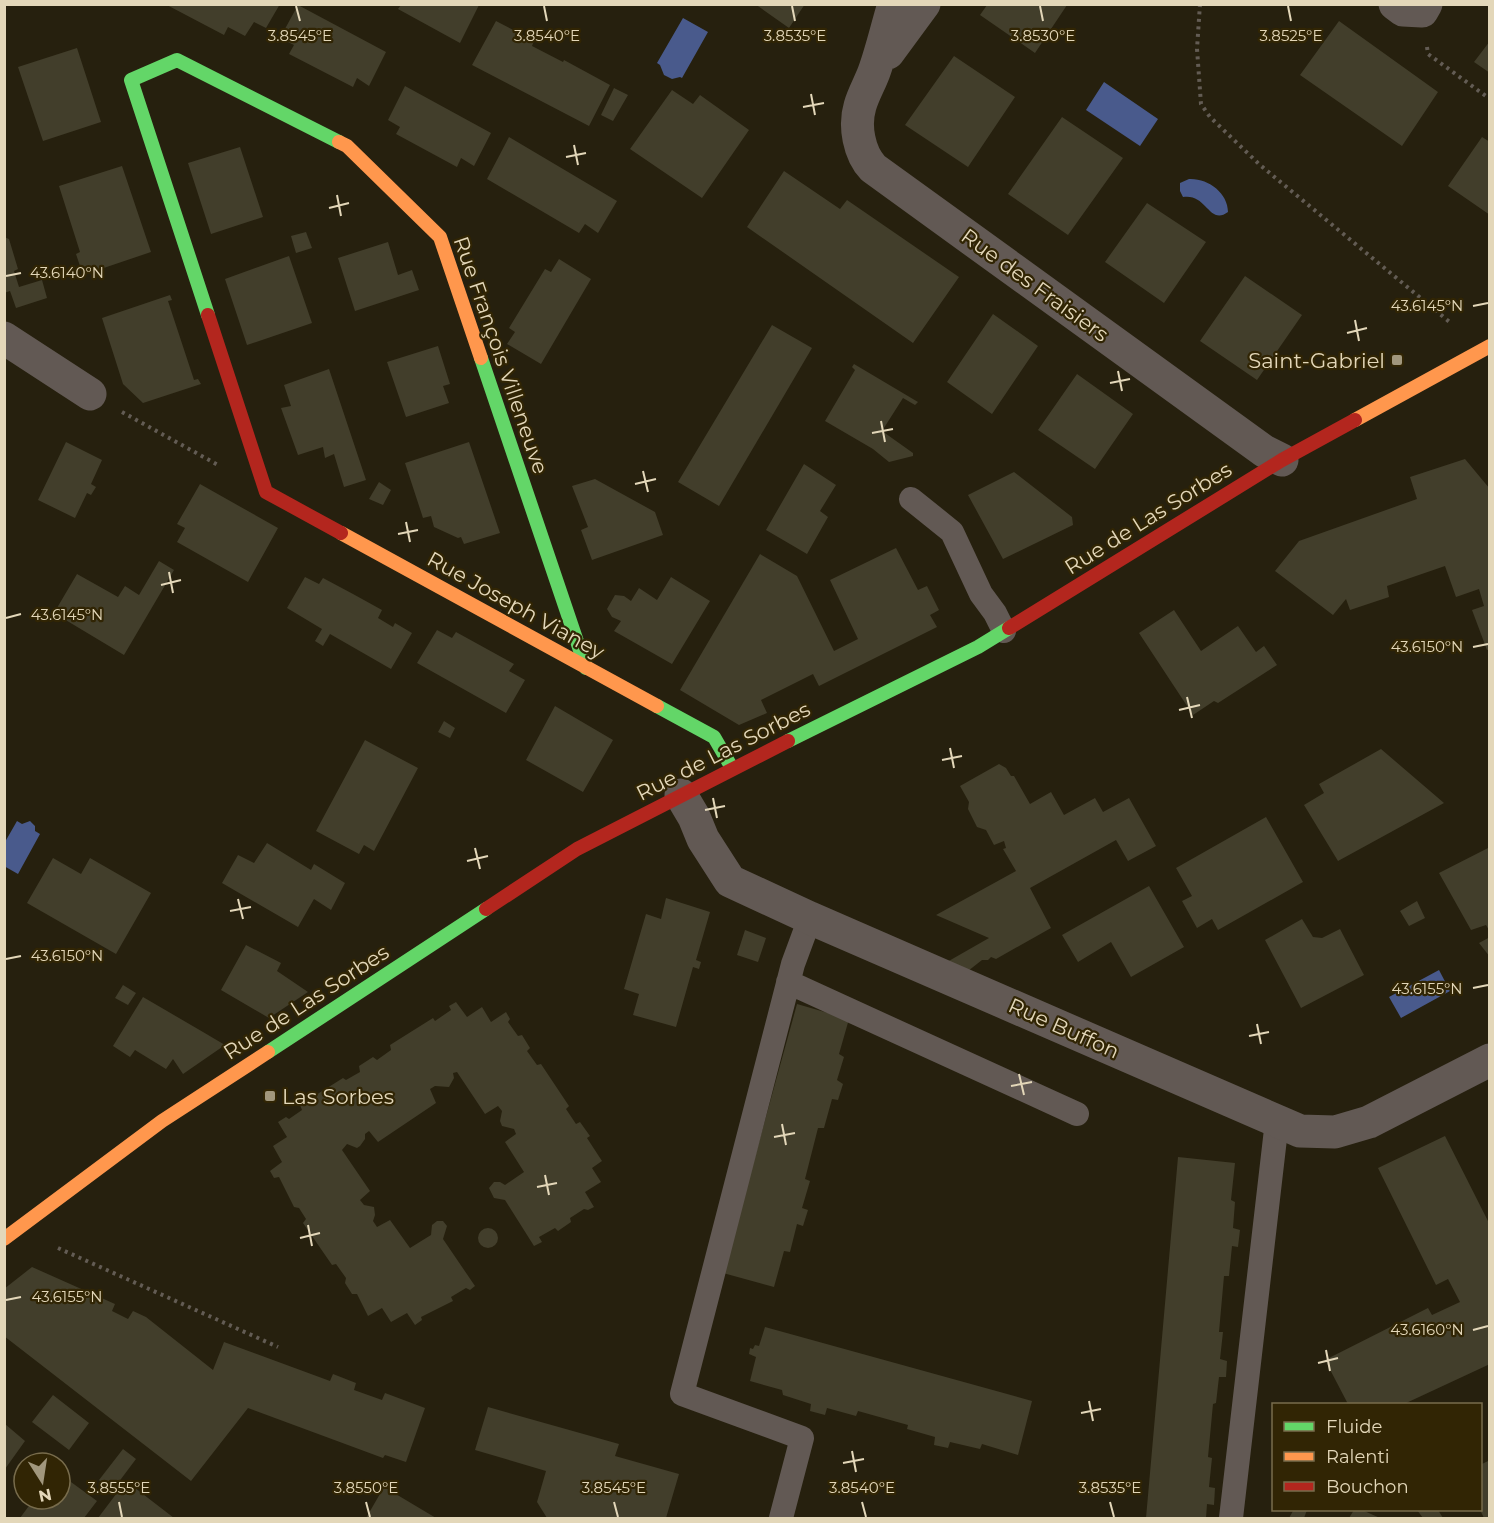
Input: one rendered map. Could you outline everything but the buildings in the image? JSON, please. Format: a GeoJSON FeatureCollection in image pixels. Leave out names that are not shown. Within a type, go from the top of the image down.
{"type":"FeatureCollection","features":[{"type":"Feature","properties":{"kind":"street","name":"Rue des Fraisiers"},"geometry":{"type":"LineString","coordinates":[[894,4],[874,71],[859,108],[858,124],[861,147],[866,160],[873,168],[1264,451],[1282,460]]}},
{"type":"Feature","properties":{"kind":"street","name":"Rue des Fraisiers"},"geometry":{"type":"LineString","coordinates":[[874,71],[924,4]]}},
{"type":"Feature","properties":{"kind":"street","name":"Rue François Villeneuve"},"geometry":{"type":"LineString","coordinates":[[266,492],[131,80],[177,60],[347,146],[440,237],[586,668]]}},
{"type":"Feature","properties":{"kind":"street"},"geometry":{"type":"LineString","coordinates":[[4,338],[90,394]]}},
{"type":"Feature","properties":{"kind":"street","name":"Rue de Las Sorbes"},"geometry":{"type":"LineString","coordinates":[[4,1239],[162,1121],[577,849],[732,768],[968,652],[1282,460],[1490,346]]}},
{"type":"Feature","properties":{"kind":"street","name":"Rue Joseph Vianey"},"geometry":{"type":"LineString","coordinates":[[266,492],[714,737],[732,768]]}},
{"type":"Feature","properties":{"kind":"street","name":"Rue Buffon"},"geometry":{"type":"LineString","coordinates":[[681,795],[703,839],[730,881],[1300,1131],[1335,1132],[1369,1122],[1490,1060]]}},
{"type":"Feature","properties":{"kind":"lane"},"geometry":{"type":"LineString","coordinates":[[911,499],[952,532],[981,594],[1004,631]]}},
{"type":"Feature","properties":{"kind":"lane"},"geometry":{"type":"LineString","coordinates":[[781,1518],[802,1438],[682,1394],[788,982],[810,918]]}},
{"type":"Feature","properties":{"kind":"lane"},"geometry":{"type":"LineString","coordinates":[[788,982],[1077,1114]]}},
{"type":"Feature","properties":{"kind":"lane"},"geometry":{"type":"LineString","coordinates":[[1231,1518],[1277,1121]]}},
{"type":"Feature","properties":{"kind":"path"},"geometry":{"type":"LineString","coordinates":[[1200,4],[1197,49],[1201,104],[1210,117],[1260,165],[1459,329]]}},
{"type":"Feature","properties":{"kind":"path"},"geometry":{"type":"LineString","coordinates":[[1414,7],[1428,54],[1490,99]]}},
{"type":"Feature","properties":{"kind":"path"},"geometry":{"type":"LineString","coordinates":[[90,394],[266,492]]}},
{"type":"Feature","properties":{"kind":"path"},"geometry":{"type":"LineString","coordinates":[[58,1248],[278,1347]]}},
{"type":"Feature","properties":{"kind":"water"},"geometry":{"type":"Polygon","coordinates":[[[683,18],[708,32],[682,78],[672,79],[664,75],[657,63],[683,18]]]}},
{"type":"Feature","properties":{"kind":"water"},"geometry":{"type":"Polygon","coordinates":[[[1104,82],[1158,119],[1140,146],[1086,110],[1104,82]]]}},
{"type":"Feature","properties":{"kind":"water"},"geometry":{"type":"Polygon","coordinates":[[[1189,179],[1203,181],[1216,188],[1225,199],[1228,212],[1216,215],[1197,200],[1183,197],[1180,183],[1189,179]]]}},
{"type":"Feature","properties":{"kind":"water"},"geometry":{"type":"Polygon","coordinates":[[[17,821],[22,824],[30,821],[35,826],[35,831],[40,834],[18,874],[4,866],[5,842],[17,821]]]}},
{"type":"Feature","properties":{"kind":"water"},"geometry":{"type":"Polygon","coordinates":[[[1439,970],[1450,991],[1401,1018],[1389,997],[1439,970]]]}},
{"type":"Feature","properties":{"kind":"traffic: fast"},"geometry":{"type":"LineString","coordinates":[[208,315],[131,80],[177,60],[339,142]]}},
{"type":"Feature","properties":{"kind":"traffic: fast"},"geometry":{"type":"LineString","coordinates":[[481,358],[586,668]]}},
{"type":"Feature","properties":{"kind":"traffic: fast"},"geometry":{"type":"LineString","coordinates":[[788,741],[978,647],[1009,628]]}},
{"type":"Feature","properties":{"kind":"traffic: fast"},"geometry":{"type":"LineString","coordinates":[[657,706],[714,737],[732,768]]}},
{"type":"Feature","properties":{"kind":"traffic: fast"},"geometry":{"type":"LineString","coordinates":[[268,1052],[486,909]]}},
{"type":"Feature","properties":{"kind":"traffic: slow"},"geometry":{"type":"LineString","coordinates":[[339,142],[347,146],[440,237],[481,358]]}},
{"type":"Feature","properties":{"kind":"traffic: slow"},"geometry":{"type":"LineString","coordinates":[[1355,420],[1490,346]]}},
{"type":"Feature","properties":{"kind":"traffic: slow"},"geometry":{"type":"LineString","coordinates":[[341,533],[657,706]]}},
{"type":"Feature","properties":{"kind":"traffic: slow"},"geometry":{"type":"LineString","coordinates":[[4,1239],[162,1121],[268,1052]]}},
{"type":"Feature","properties":{"kind":"traffic: jam"},"geometry":{"type":"LineString","coordinates":[[208,315],[266,492],[341,533]]}},
{"type":"Feature","properties":{"kind":"traffic: jam"},"geometry":{"type":"LineString","coordinates":[[1009,628],[1282,460],[1355,420]]}},
{"type":"Feature","properties":{"kind":"traffic: jam"},"geometry":{"type":"LineString","coordinates":[[486,909],[577,849],[788,741]]}},
{"type":"Feature","properties":{"kind":"place","name":"Saint-Gabriel"},"geometry":{"type":"Point","coordinates":[1397,360]}},
{"type":"Feature","properties":{"kind":"place","name":"Las Sorbes"},"geometry":{"type":"Point","coordinates":[270,1096]}}]}
